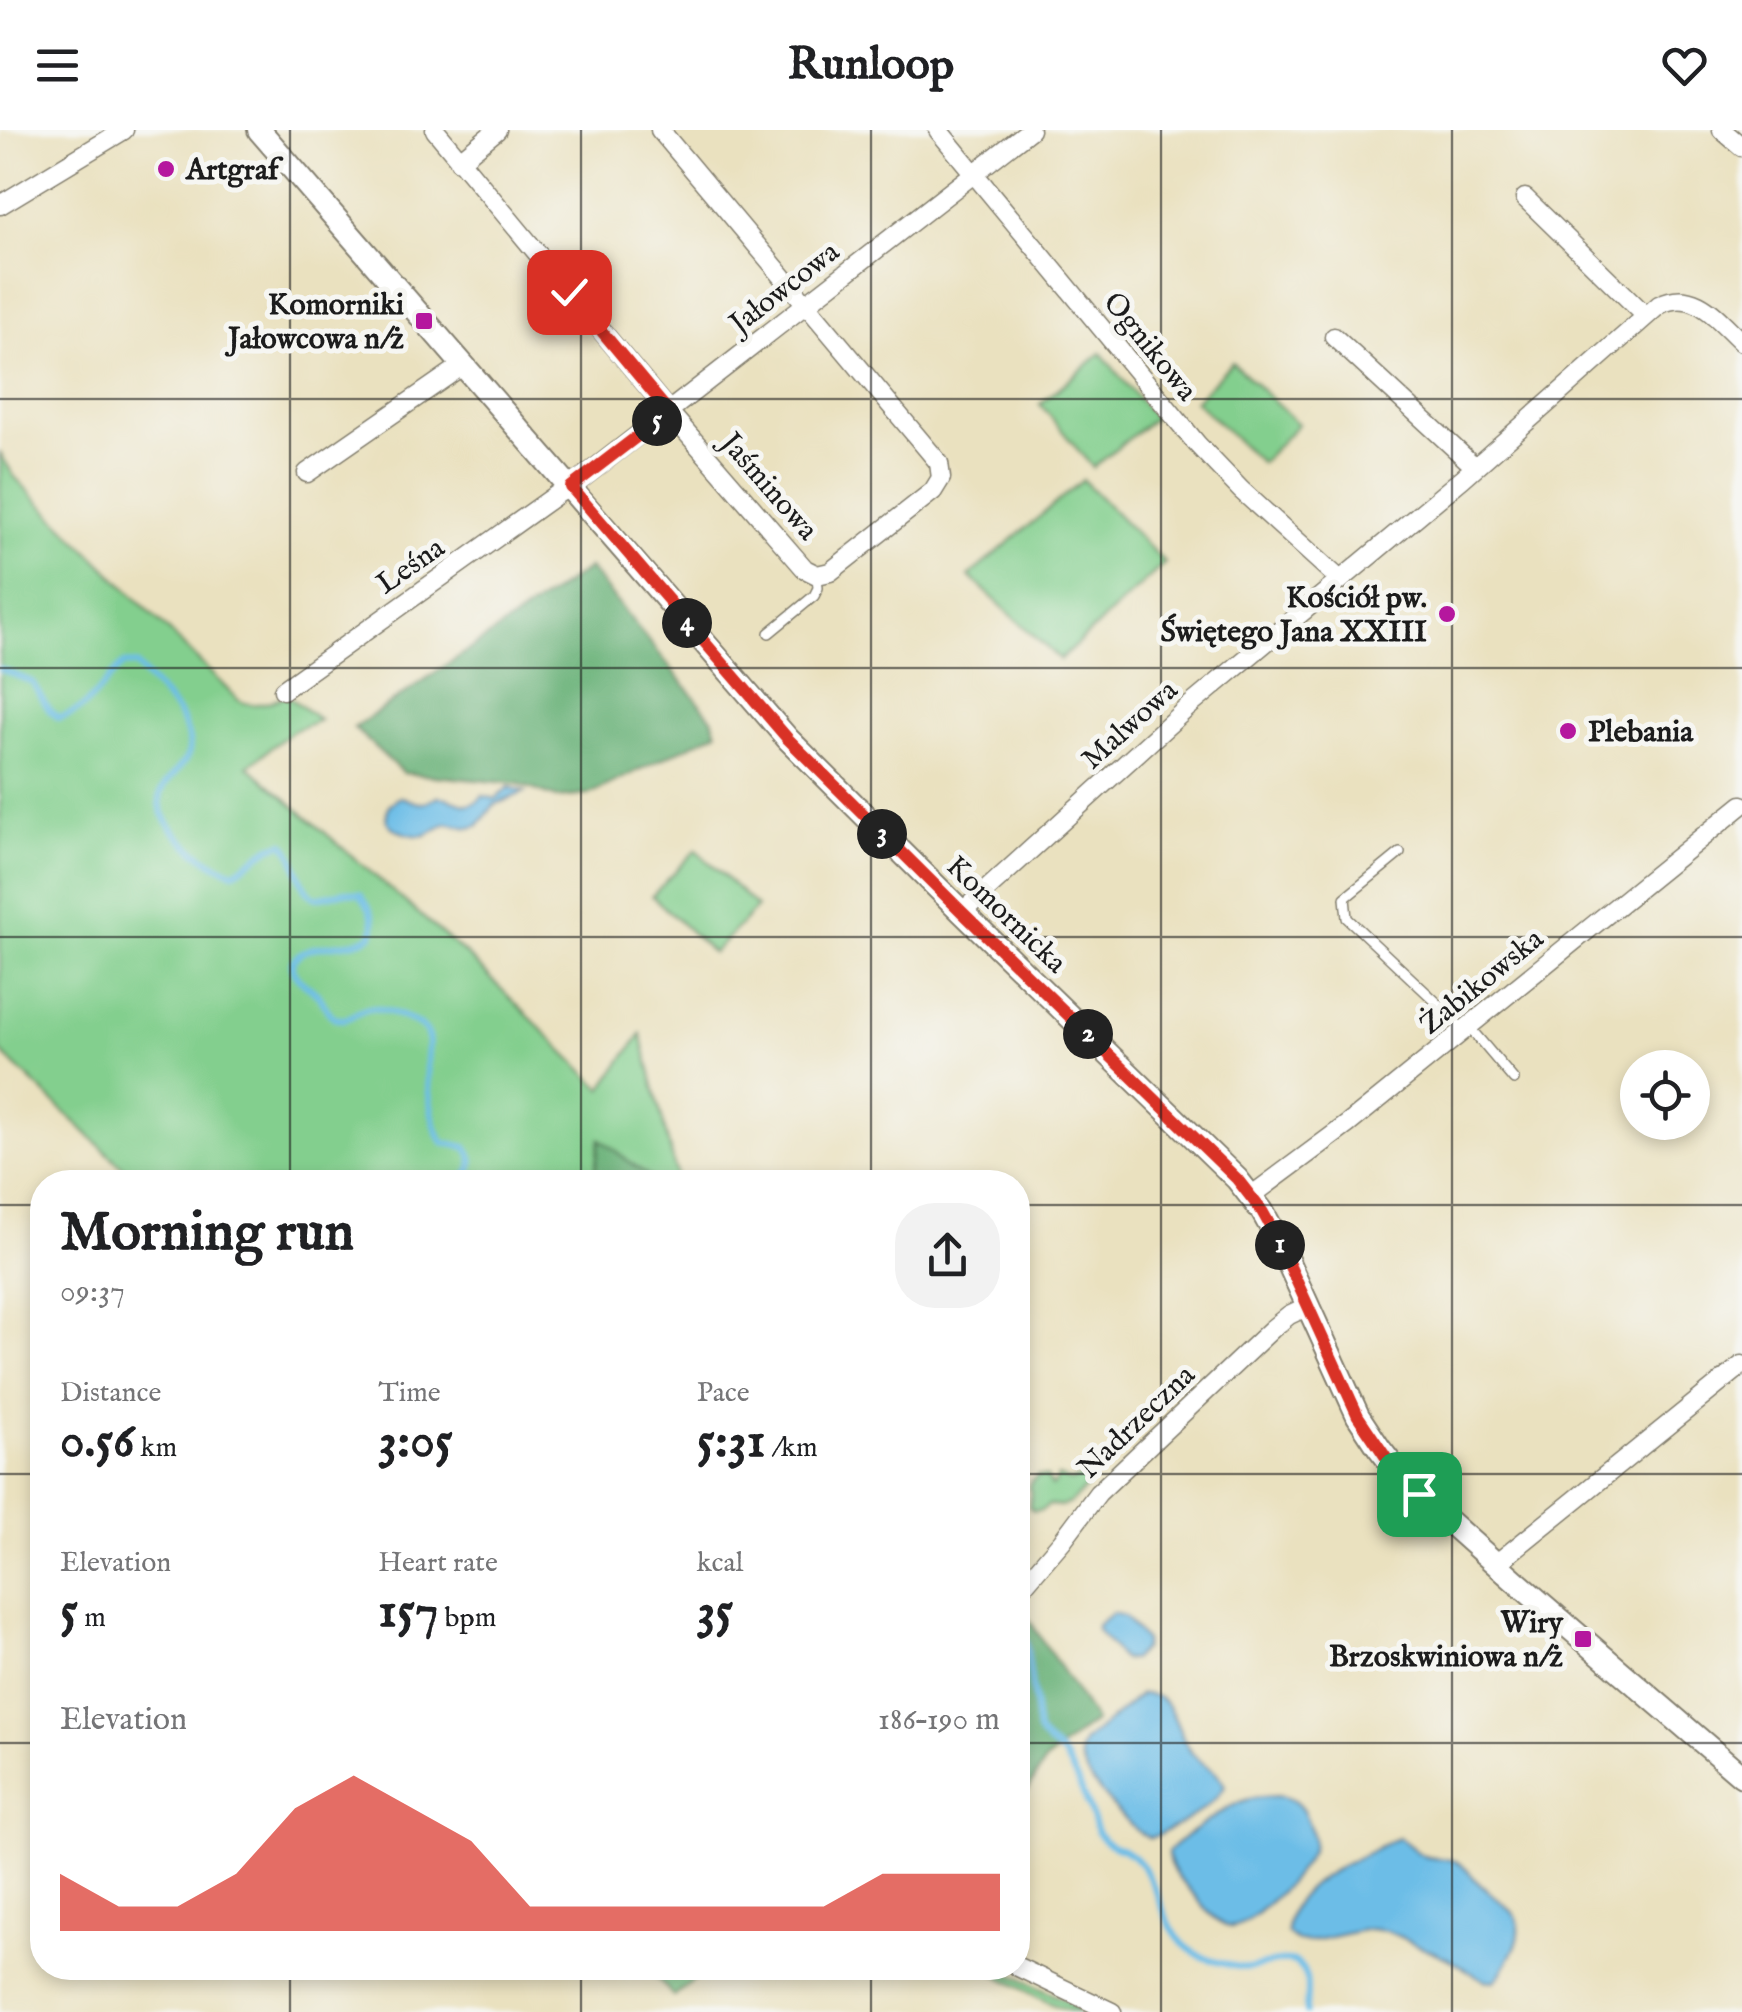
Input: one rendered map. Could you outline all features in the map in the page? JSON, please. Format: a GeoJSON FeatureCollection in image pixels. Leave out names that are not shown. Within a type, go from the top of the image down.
{"type":"FeatureCollection","features":[{"type":"Feature","properties":{"kind":"street"},"geometry":{"type":"LineString","coordinates":[[0,205],[124,130]]}},
{"type":"Feature","properties":{"kind":"street","name":"Komornicka"},"geometry":{"type":"LineString","coordinates":[[259,130],[788,739],[1215,1156],[1251,1196],[1277,1238],[1351,1402],[1387,1459],[1430,1505],[1496,1564],[1742,1776]]}},
{"type":"Feature","properties":{"kind":"street","name":"Jaśminowa"},"geometry":{"type":"LineString","coordinates":[[434,130],[805,569],[824,575],[933,491],[942,471],[932,453],[807,304]]}},
{"type":"Feature","properties":{"kind":"street"},"geometry":{"type":"LineString","coordinates":[[460,160],[497,130]]}},
{"type":"Feature","properties":{"kind":"street"},"geometry":{"type":"LineString","coordinates":[[660,130],[807,304]]}},
{"type":"Feature","properties":{"kind":"street","name":"Ognikowa"},"geometry":{"type":"LineString","coordinates":[[938,130],[1185,431],[1241,490],[1339,580]]}},
{"type":"Feature","properties":{"kind":"street","name":"Jałowcowa"},"geometry":{"type":"LineString","coordinates":[[571,487],[1030,130]]}},
{"type":"Feature","properties":{"kind":"street"},"geometry":{"type":"LineString","coordinates":[[1722,130],[1742,147]]}},
{"type":"Feature","properties":{"kind":"street"},"geometry":{"type":"LineString","coordinates":[[1525,198],[1646,316],[1674,298],[1692,300],[1742,342]]}},
{"type":"Feature","properties":{"kind":"street","name":"Malwowa"},"geometry":{"type":"LineString","coordinates":[[962,912],[1187,708],[1475,467],[1646,316]]}},
{"type":"Feature","properties":{"kind":"street"},"geometry":{"type":"LineString","coordinates":[[1334,336],[1475,467]]}},
{"type":"Feature","properties":{"kind":"street"},"geometry":{"type":"LineString","coordinates":[[307,473],[463,365]]}},
{"type":"Feature","properties":{"kind":"street","name":"Leśna"},"geometry":{"type":"LineString","coordinates":[[283,690],[571,487]]}},
{"type":"Feature","properties":{"kind":"street","name":"Żabikowska"},"geometry":{"type":"LineString","coordinates":[[1251,1196],[1348,1124],[1742,805]]}},
{"type":"Feature","properties":{"kind":"street","name":"Nadrzeczna"},"geometry":{"type":"LineString","coordinates":[[1030,1577],[1098,1493],[1272,1329],[1308,1306]]}},
{"type":"Feature","properties":{"kind":"street"},"geometry":{"type":"LineString","coordinates":[[1496,1564],[1742,1365]]}},
{"type":"Feature","properties":{"kind":"street"},"geometry":{"type":"LineString","coordinates":[[1030,1974],[1112,2012]]}},
{"type":"Feature","properties":{"kind":"lane"},"geometry":{"type":"LineString","coordinates":[[768,634],[814,596],[817,575]]}},
{"type":"Feature","properties":{"kind":"lane"},"geometry":{"type":"LineString","coordinates":[[1400,853],[1345,898],[1347,918],[1466,1029],[1514,1080]]}},
{"type":"Feature","properties":{"kind":"green space"},"geometry":{"type":"Polygon","coordinates":[[[1101,353],[1154,418],[1093,468],[1040,404],[1101,353]]]}},
{"type":"Feature","properties":{"kind":"green space"},"geometry":{"type":"Polygon","coordinates":[[[1232,362],[1298,424],[1261,463],[1195,401],[1232,362]]]}},
{"type":"Feature","properties":{"kind":"green space"},"geometry":{"type":"Polygon","coordinates":[[[0,453],[14,476],[37,500],[238,700],[256,704],[286,695],[320,720],[292,731],[248,766],[471,959],[602,1089],[641,1034],[675,1170],[640,1170],[600,1140],[595,1170],[125,1170],[0,1051],[0,453]]]}},
{"type":"Feature","properties":{"kind":"green space"},"geometry":{"type":"Polygon","coordinates":[[[1083,480],[1165,563],[1060,660],[969,576],[1083,480]]]}},
{"type":"Feature","properties":{"kind":"green space"},"geometry":{"type":"Polygon","coordinates":[[[589,568],[712,718],[717,732],[588,795],[557,798],[519,784],[403,773],[354,728],[589,568]]]}},
{"type":"Feature","properties":{"kind":"green space"},"geometry":{"type":"Polygon","coordinates":[[[696,850],[757,907],[713,953],[652,896],[696,850]]]}},
{"type":"Feature","properties":{"kind":"green space"},"geometry":{"type":"Polygon","coordinates":[[[600,1139],[640,1170],[595,1170],[600,1139]]]}},
{"type":"Feature","properties":{"kind":"green space"},"geometry":{"type":"Polygon","coordinates":[[[1037,1476],[1047,1477],[1051,1486],[1058,1477],[1071,1481],[1082,1477],[1086,1488],[1070,1503],[1033,1511],[1030,1484],[1037,1476]]]}},
{"type":"Feature","properties":{"kind":"green space"},"geometry":{"type":"Polygon","coordinates":[[[1030,1621],[1095,1721],[1045,1761],[1030,1787],[1030,1621]]]}},
{"type":"Feature","properties":{"kind":"green space"},"geometry":{"type":"Polygon","coordinates":[[[659,1980],[693,1980],[674,1996],[659,1980]]]}},
{"type":"Feature","properties":{"kind":"green space"},"geometry":{"type":"Polygon","coordinates":[[[1007,1980],[1022,1980],[1073,2004],[1080,2012],[1046,2001],[1007,1980]]]}},
{"type":"Feature","properties":{"kind":"water"},"geometry":{"type":"Polygon","coordinates":[[[509,787],[525,792],[494,805],[478,826],[447,823],[428,834],[416,835],[394,828],[386,819],[389,805],[400,797],[420,803],[444,797],[471,804],[483,796],[496,799],[509,787]]]}},
{"type":"Feature","properties":{"kind":"water"},"geometry":{"type":"Polygon","coordinates":[[[1112,1613],[1124,1616],[1145,1641],[1132,1660],[1122,1659],[1097,1630],[1097,1625],[1112,1613]]]}},
{"type":"Feature","properties":{"kind":"water"},"geometry":{"type":"Polygon","coordinates":[[[1141,1694],[1161,1699],[1168,1706],[1191,1752],[1225,1786],[1203,1809],[1150,1838],[1110,1803],[1083,1767],[1080,1755],[1084,1742],[1141,1694]]]}},
{"type":"Feature","properties":{"kind":"water"},"geometry":{"type":"Polygon","coordinates":[[[1276,1796],[1291,1799],[1301,1808],[1310,1828],[1312,1847],[1301,1868],[1278,1895],[1240,1925],[1226,1926],[1211,1915],[1178,1876],[1168,1852],[1236,1804],[1276,1796]]]}},
{"type":"Feature","properties":{"kind":"water"},"geometry":{"type":"Polygon","coordinates":[[[1399,1838],[1424,1856],[1460,1864],[1515,1915],[1517,1943],[1494,1981],[1484,1980],[1387,1931],[1368,1929],[1307,1942],[1297,1941],[1287,1933],[1294,1906],[1312,1885],[1399,1838]]]}},
{"type":"Feature","properties":{"kind":"waterway"},"geometry":{"type":"LineString","coordinates":[[0,669],[32,682],[59,718],[80,709],[124,664],[136,665],[175,709],[186,729],[188,755],[161,793],[165,818],[185,842],[211,862],[235,872],[271,847],[284,843],[305,887],[316,898],[345,892],[360,894],[373,919],[372,935],[305,951],[293,961],[294,972],[336,1018],[345,1019],[376,1008],[423,1028],[429,1043],[429,1093],[436,1128],[444,1143],[466,1147],[473,1163],[470,1170]]}},
{"type":"Feature","properties":{"kind":"waterway"},"geometry":{"type":"LineString","coordinates":[[1030,1673],[1038,1732],[1065,1758],[1099,1835],[1142,1866],[1183,1944],[1212,1960],[1237,1967],[1295,1962],[1307,1983],[1306,2012]]}},
{"type":"Feature","properties":{"kind":"place","name":"Artgraf"},"geometry":{"type":"Point","coordinates":[166,169]}},
{"type":"Feature","properties":{"kind":"place","name":"Komorniki Jałowcowa n/ż"},"geometry":{"type":"Point","coordinates":[424,321]}},
{"type":"Feature","properties":{"kind":"place","name":"Kościół pw. Świętego Jana XXIII"},"geometry":{"type":"Point","coordinates":[1447,614]}},
{"type":"Feature","properties":{"kind":"place","name":"Plebania"},"geometry":{"type":"Point","coordinates":[1568,731]}},
{"type":"Feature","properties":{"kind":"place","name":"Wiry Brzoskwiniowa n/ż"},"geometry":{"type":"Point","coordinates":[1583,1639]}},
{"type":"Feature","properties":{"kind":"route"},"geometry":{"type":"LineString","coordinates":[[569,292],[669,412],[571,487],[788,739],[1237,1179],[1277,1238],[1358,1416],[1387,1459],[1419,1494]]}}]}
